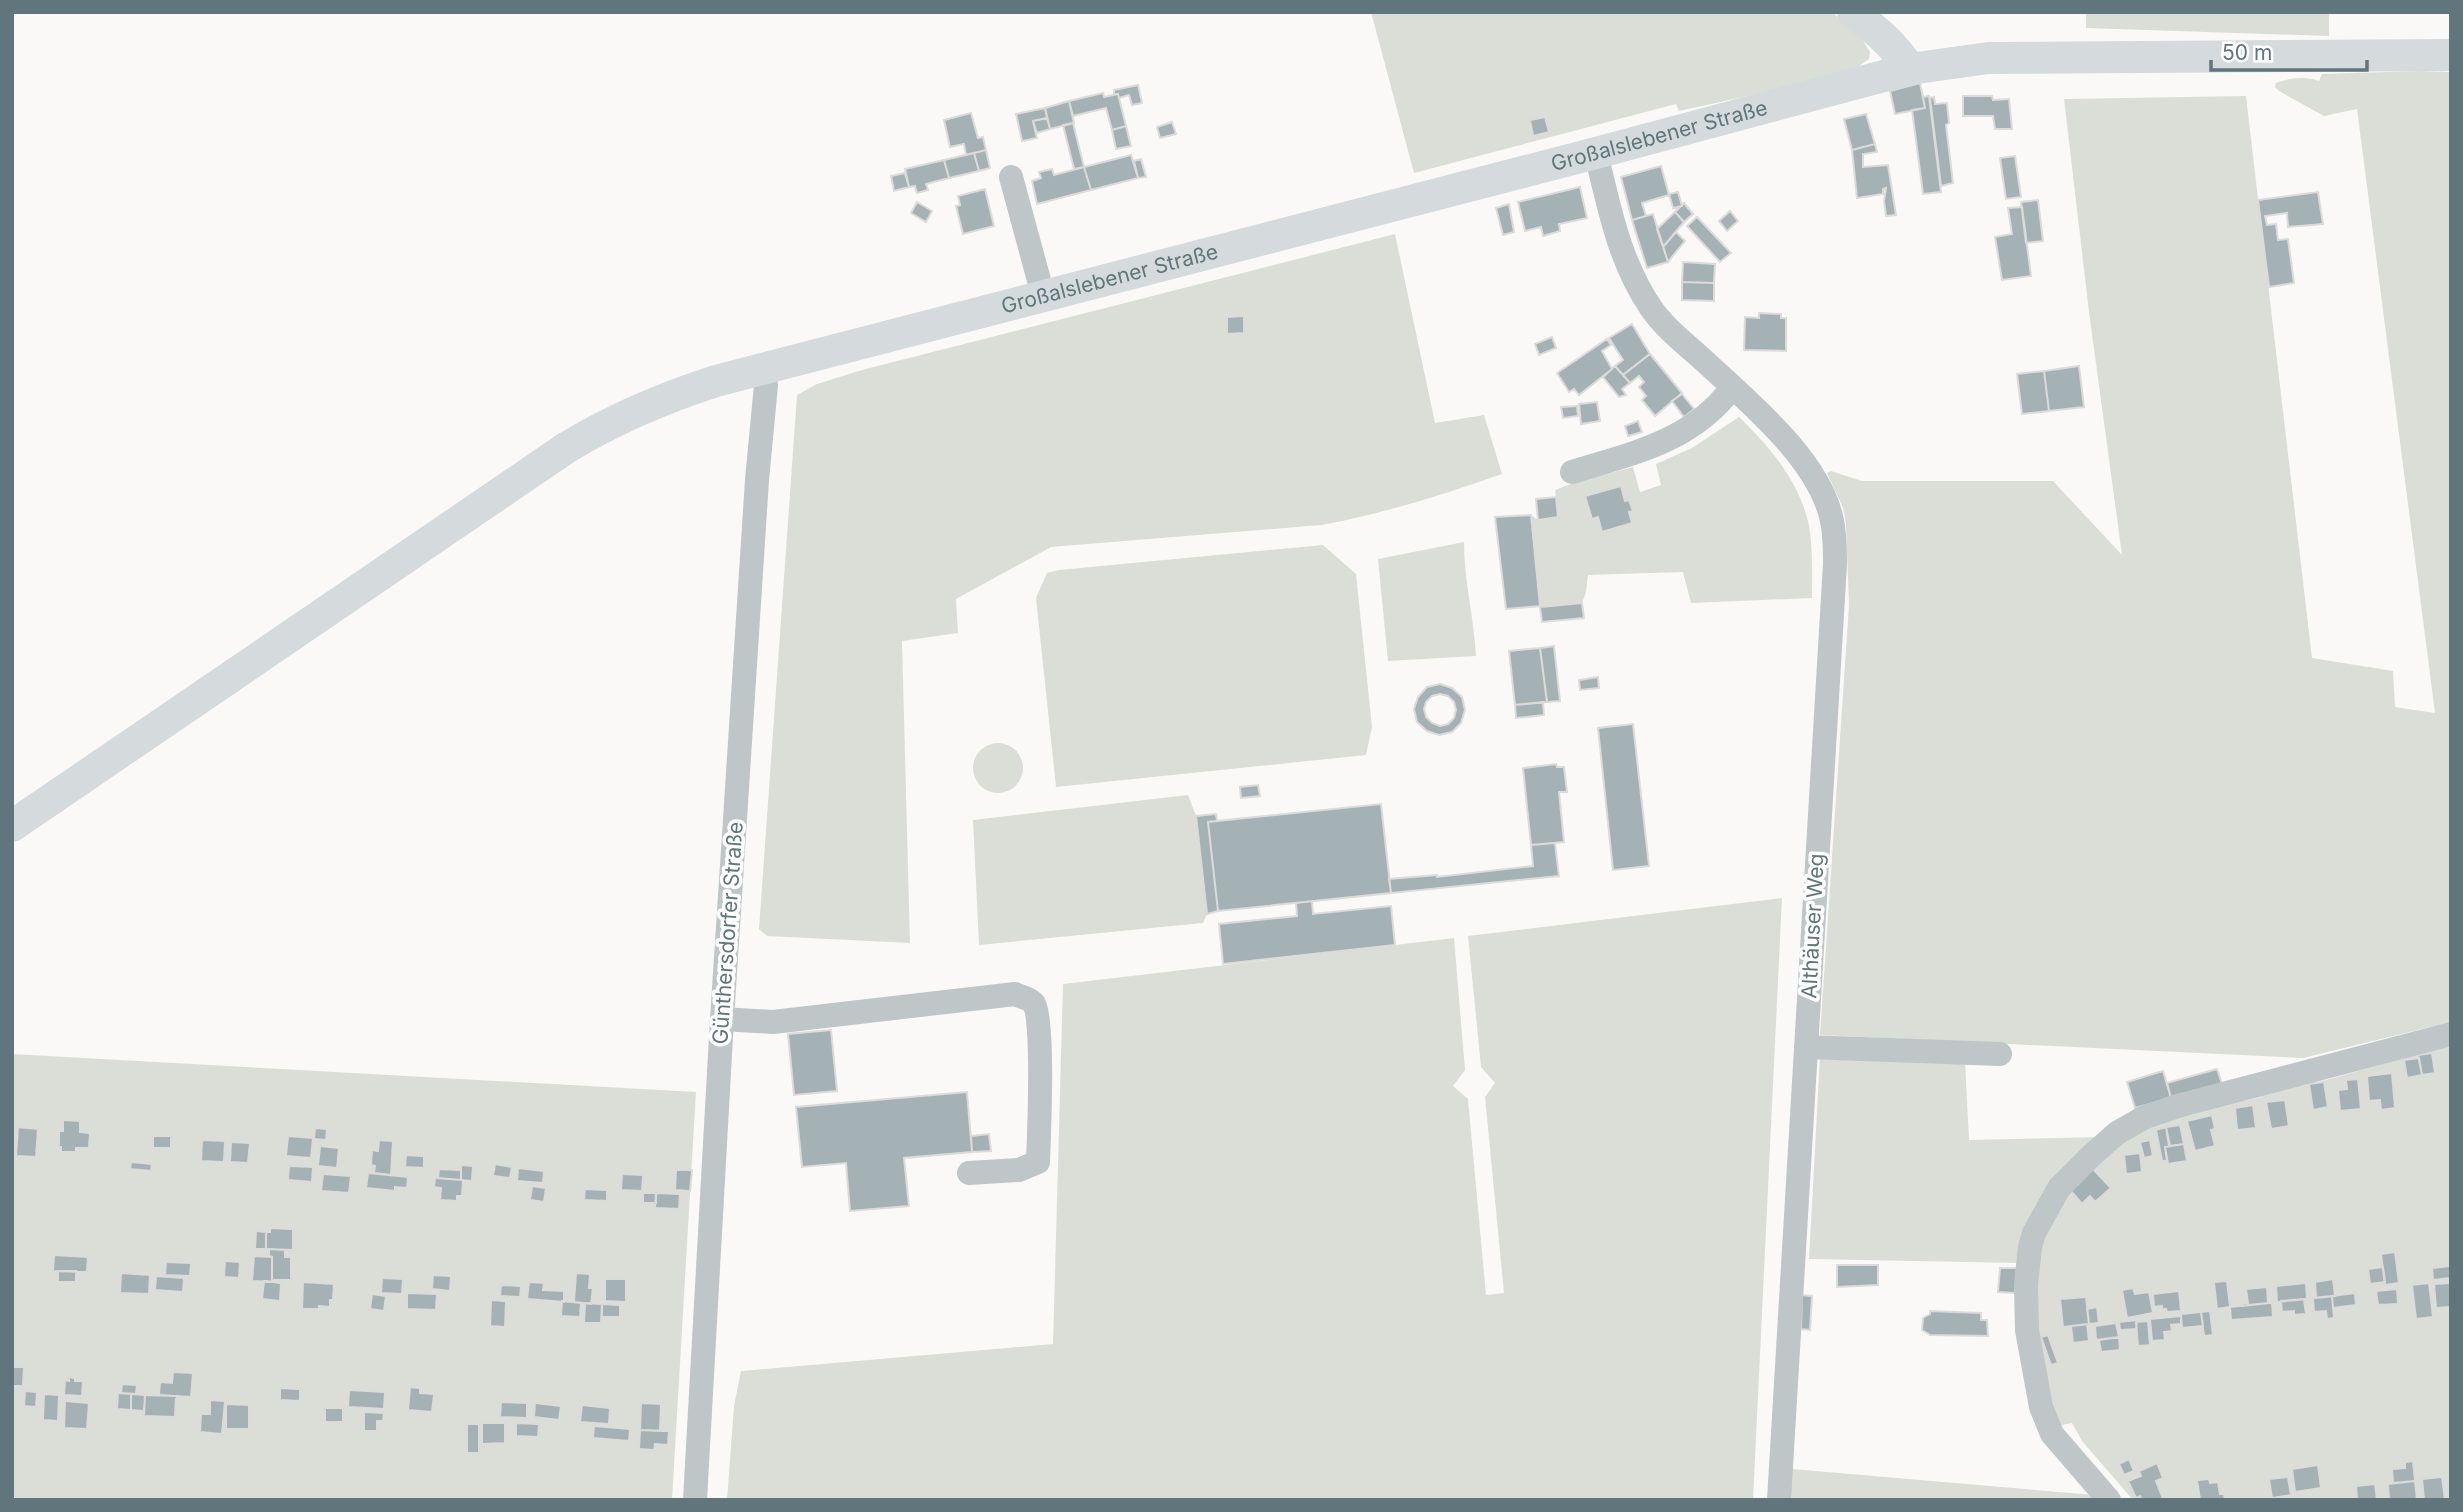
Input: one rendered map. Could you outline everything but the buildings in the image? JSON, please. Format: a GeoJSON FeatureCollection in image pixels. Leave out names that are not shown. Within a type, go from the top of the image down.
{"type":"FeatureCollection","features":[{"type":"Feature","properties":{"kind":"main road"},"geometry":{"type":"LineString","coordinates":[[1853,12],[1885,39],[1910,69]]}},
{"type":"Feature","properties":{"kind":"main road","name":"Großalslebener Straße"},"geometry":{"type":"LineString","coordinates":[[12,826],[566,448],[597,429],[673,395],[763,367],[1597,153],[1910,69],[1988,58],[2451,55]]}},
{"type":"Feature","properties":{"kind":"street","name":"Althäuser Weg"},"geometry":{"type":"LineString","coordinates":[[1597,153],[1617,239],[1641,293],[1667,328],[1766,418],[1806,466],[1825,499],[1835,541],[1779,1500]]}},
{"type":"Feature","properties":{"kind":"street"},"geometry":{"type":"LineString","coordinates":[[1011,177],[1043,295]]}},
{"type":"Feature","properties":{"kind":"street","name":"Günthersdorfer Straße"},"geometry":{"type":"LineString","coordinates":[[695,1500],[722,1019],[757,480],[766,385],[763,367]]}},
{"type":"Feature","properties":{"kind":"street"},"geometry":{"type":"LineString","coordinates":[[1572,472],[1662,443],[1681,434],[1708,415],[1732,388]]}},
{"type":"Feature","properties":{"kind":"street"},"geometry":{"type":"LineString","coordinates":[[722,1019],[774,1022],[1015,994],[1030,1000],[1035,1005],[1040,1031],[1038,1162],[1019,1170],[969,1173]]}},
{"type":"Feature","properties":{"kind":"street"},"geometry":{"type":"LineString","coordinates":[[2109,1500],[2052,1434],[2041,1407],[2029,1348],[2026,1285],[2030,1247],[2034,1233],[2059,1188],[2117,1133],[2145,1117],[2181,1105],[2451,1034]]}},
{"type":"Feature","properties":{"kind":"street"},"geometry":{"type":"LineString","coordinates":[[1806,1047],[2000,1054]]}},
{"type":"Feature","properties":{"kind":"shaded area"},"geometry":{"type":"Polygon","coordinates":[[[1371,12],[1832,12],[1860,36],[1870,52],[1869,59],[1848,74],[1679,111],[1676,104],[1414,173],[1371,12]]]}},
{"type":"Feature","properties":{"kind":"shaded area"},"geometry":{"type":"Polygon","coordinates":[[[2086,12],[2329,12],[2329,36],[2086,28],[2086,12]]]}},
{"type":"Feature","properties":{"kind":"shaded area"},"geometry":{"type":"Polygon","coordinates":[[[2451,72],[2451,1022],[2303,1058],[1820,1035],[1849,605],[1846,524],[1843,508],[1827,473],[1831,471],[1862,481],[2053,481],[2122,555],[2064,99],[2246,96],[2312,658],[2393,671],[2395,707],[2435,713],[2357,109],[2324,116],[2275,87],[2276,83],[2292,79],[2308,78],[2319,81],[2322,74],[2451,72]]]}},
{"type":"Feature","properties":{"kind":"shaded area"},"geometry":{"type":"Polygon","coordinates":[[[1395,234],[1435,423],[1484,415],[1502,474],[1412,503],[1321,525],[1051,547],[956,599],[958,633],[902,641],[910,943],[767,936],[759,929],[797,395],[817,384],[862,370],[1395,234]]]}},
{"type":"Feature","properties":{"kind":"shaded area"},"geometry":{"type":"Polygon","coordinates":[[[1739,417],[1762,440],[1782,466],[1799,495],[1809,526],[1812,598],[1691,603],[1683,572],[1588,575],[1582,603],[1540,607],[1531,515],[1538,520],[1558,517],[1555,490],[1633,467],[1640,492],[1661,485],[1656,464],[1692,448],[1739,417]]]}},
{"type":"Feature","properties":{"kind":"shaded area"},"geometry":{"type":"Polygon","coordinates":[[[1464,542],[1476,656],[1388,661],[1378,559],[1464,542]]]}},
{"type":"Feature","properties":{"kind":"shaded area"},"geometry":{"type":"Polygon","coordinates":[[[1323,545],[1356,574],[1372,727],[1366,755],[1056,787],[1036,598],[1047,573],[1323,545]]]}},
{"type":"Feature","properties":{"kind":"shaded area"},"geometry":{"type":"Polygon","coordinates":[[[998,743],[1015,751],[1023,768],[1015,785],[998,793],[981,785],[973,768],[981,751],[998,743]]]}},
{"type":"Feature","properties":{"kind":"shaded area"},"geometry":{"type":"Polygon","coordinates":[[[1188,795],[1196,816],[1207,914],[1203,923],[979,945],[973,820],[1188,795]]]}},
{"type":"Feature","properties":{"kind":"shaded area"},"geometry":{"type":"Polygon","coordinates":[[[1782,898],[1753,1500],[727,1500],[734,1406],[741,1371],[1053,1344],[1063,984],[1454,938],[1465,1070],[1453,1086],[1468,1099],[1486,1295],[1504,1293],[1485,1097],[1495,1083],[1481,1067],[1468,936],[1782,898]]]}},
{"type":"Feature","properties":{"kind":"shaded area"},"geometry":{"type":"Polygon","coordinates":[[[2451,1045],[2451,1500],[2133,1500],[2082,1441],[2072,1423],[2057,1426],[2035,1337],[2034,1262],[2054,1208],[2123,1138],[2181,1118],[2180,1114],[2261,1097],[2262,1093],[2326,1080],[2451,1045]]]}},
{"type":"Feature","properties":{"kind":"shaded area"},"geometry":{"type":"Polygon","coordinates":[[[12,1054],[696,1092],[672,1500],[12,1500],[12,1054]]]}},
{"type":"Feature","properties":{"kind":"shaded area"},"geometry":{"type":"Polygon","coordinates":[[[1820,1056],[1965,1061],[1969,1140],[2102,1137],[2019,1263],[1809,1259],[1820,1056]]]}},
{"type":"Feature","properties":{"kind":"shaded area"},"geometry":{"type":"Polygon","coordinates":[[[1792,1469],[2094,1495],[2098,1500],[1790,1500],[1792,1469]]]}}]}
